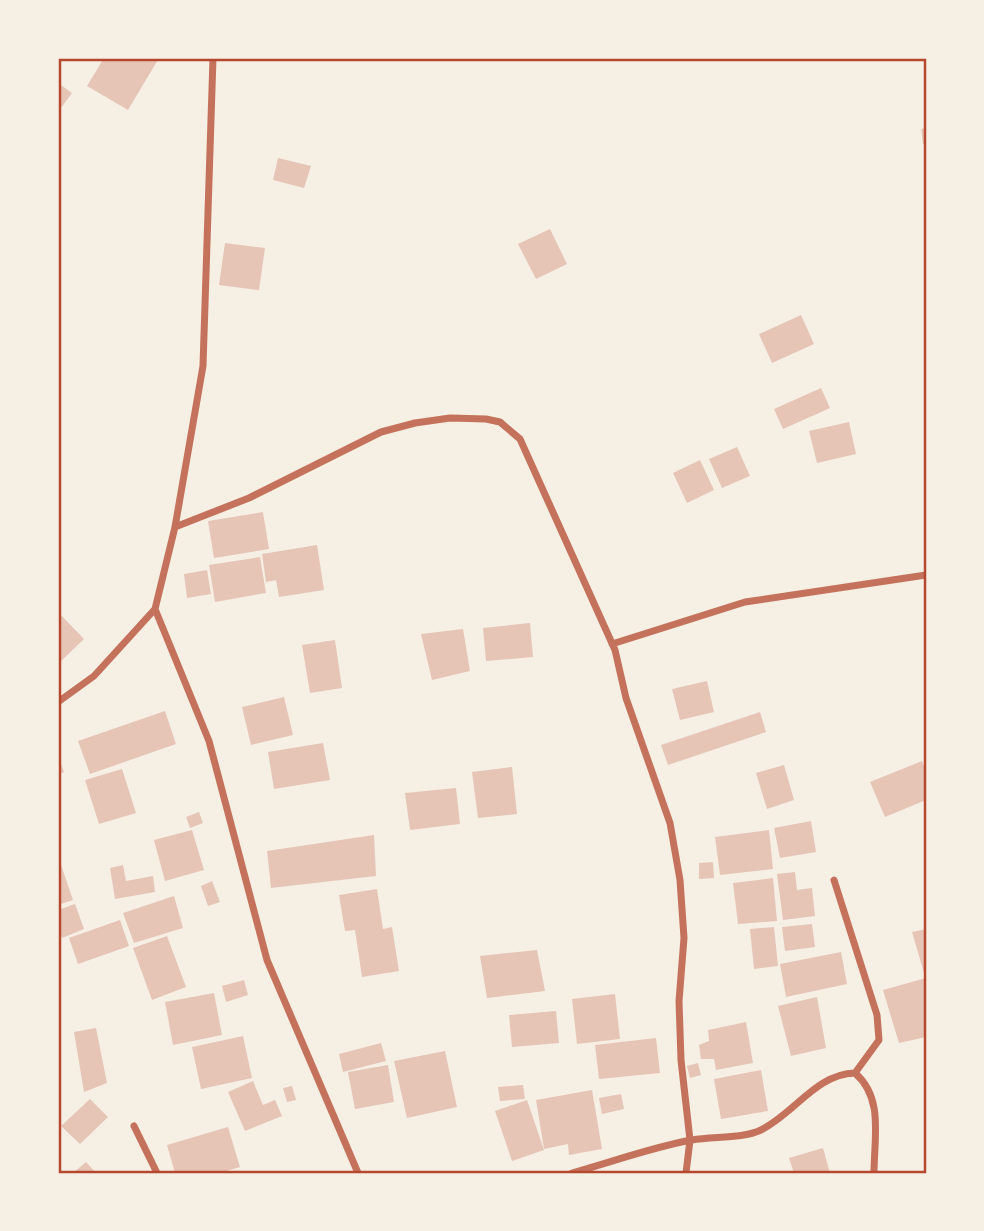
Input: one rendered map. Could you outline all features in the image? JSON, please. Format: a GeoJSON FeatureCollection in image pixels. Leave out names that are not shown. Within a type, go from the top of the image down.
{"type":"FeatureCollection","features":[{"type":"Feature","properties":{"kind":"street"},"geometry":{"type":"LineString","coordinates":[[58,702],[93,676],[155,609],[175,527],[203,366],[213,58]]}},
{"type":"Feature","properties":{"kind":"street"},"geometry":{"type":"LineString","coordinates":[[175,527],[281,483],[381,432],[450,418],[486,419],[500,422],[520,439],[612,644],[626,698],[670,823],[680,880],[684,938],[678,1000],[681,1060],[690,1140],[686,1173]]}},
{"type":"Feature","properties":{"kind":"street"},"geometry":{"type":"LineString","coordinates":[[612,644],[745,602],[926,575]]}},
{"type":"Feature","properties":{"kind":"street"},"geometry":{"type":"LineString","coordinates":[[155,609],[209,741],[267,960],[358,1173]]}},
{"type":"Feature","properties":{"kind":"street"},"geometry":{"type":"LineString","coordinates":[[834,880],[877,1015],[879,1040],[855,1073]]}},
{"type":"Feature","properties":{"kind":"street"},"geometry":{"type":"LineString","coordinates":[[572,1173],[690,1140],[759,1131],[793,1110],[836,1073],[855,1073],[868,1084],[875,1105],[874,1173]]}},
{"type":"Feature","properties":{"kind":"street"},"geometry":{"type":"LineString","coordinates":[[134,1126],[157,1173]]}},
{"type":"Feature","properties":{"kind":"building"},"geometry":{"type":"Polygon","coordinates":[[[104,58],[159,58],[128,110],[87,86],[104,58]]]}},
{"type":"Feature","properties":{"kind":"building"},"geometry":{"type":"Polygon","coordinates":[[[58,83],[72,93],[58,112],[58,83]]]}},
{"type":"Feature","properties":{"kind":"building"},"geometry":{"type":"Polygon","coordinates":[[[926,128],[926,144],[923,144],[921,129],[926,128]]]}},
{"type":"Feature","properties":{"kind":"building"},"geometry":{"type":"Polygon","coordinates":[[[278,158],[311,166],[304,188],[273,180],[278,158]]]}},
{"type":"Feature","properties":{"kind":"building"},"geometry":{"type":"Polygon","coordinates":[[[550,229],[567,264],[536,279],[518,244],[550,229]]]}},
{"type":"Feature","properties":{"kind":"building"},"geometry":{"type":"Polygon","coordinates":[[[225,243],[265,248],[259,290],[219,285],[225,243]]]}},
{"type":"Feature","properties":{"kind":"building"},"geometry":{"type":"Polygon","coordinates":[[[801,315],[814,344],[772,363],[759,334],[801,315]]]}},
{"type":"Feature","properties":{"kind":"building"},"geometry":{"type":"Polygon","coordinates":[[[821,388],[830,408],[783,429],[774,409],[821,388]]]}},
{"type":"Feature","properties":{"kind":"building"},"geometry":{"type":"Polygon","coordinates":[[[849,422],[856,454],[817,463],[809,431],[849,422]]]}},
{"type":"Feature","properties":{"kind":"building"},"geometry":{"type":"Polygon","coordinates":[[[737,447],[750,476],[722,488],[709,459],[737,447]]]}},
{"type":"Feature","properties":{"kind":"building"},"geometry":{"type":"Polygon","coordinates":[[[700,460],[714,490],[687,503],[673,473],[700,460]]]}},
{"type":"Feature","properties":{"kind":"building"},"geometry":{"type":"Polygon","coordinates":[[[263,512],[269,549],[214,558],[208,521],[263,512]]]}},
{"type":"Feature","properties":{"kind":"building"},"geometry":{"type":"Polygon","coordinates":[[[317,545],[324,590],[279,597],[276,580],[266,582],[262,554],[317,545]]]}},
{"type":"Feature","properties":{"kind":"building"},"geometry":{"type":"Polygon","coordinates":[[[260,557],[266,593],[215,602],[209,565],[260,557]]]}},
{"type":"Feature","properties":{"kind":"building"},"geometry":{"type":"Polygon","coordinates":[[[207,570],[211,594],[187,598],[184,574],[207,570]]]}},
{"type":"Feature","properties":{"kind":"building"},"geometry":{"type":"Polygon","coordinates":[[[58,612],[84,639],[58,664],[58,612]]]}},
{"type":"Feature","properties":{"kind":"building"},"geometry":{"type":"Polygon","coordinates":[[[530,623],[533,657],[486,661],[483,628],[530,623]]]}},
{"type":"Feature","properties":{"kind":"building"},"geometry":{"type":"Polygon","coordinates":[[[463,629],[470,671],[432,680],[421,634],[463,629]]]}},
{"type":"Feature","properties":{"kind":"building"},"geometry":{"type":"Polygon","coordinates":[[[335,640],[342,688],[310,693],[302,645],[335,640]]]}},
{"type":"Feature","properties":{"kind":"building"},"geometry":{"type":"Polygon","coordinates":[[[707,681],[714,712],[680,720],[672,689],[707,681]]]}},
{"type":"Feature","properties":{"kind":"building"},"geometry":{"type":"Polygon","coordinates":[[[284,697],[293,735],[251,745],[242,707],[284,697]]]}},
{"type":"Feature","properties":{"kind":"building"},"geometry":{"type":"Polygon","coordinates":[[[165,711],[176,744],[90,774],[78,741],[165,711]]]}},
{"type":"Feature","properties":{"kind":"building"},"geometry":{"type":"Polygon","coordinates":[[[760,712],[766,732],[668,765],[661,745],[760,712]]]}},
{"type":"Feature","properties":{"kind":"building"},"geometry":{"type":"Polygon","coordinates":[[[323,743],[330,780],[274,789],[268,752],[323,743]]]}},
{"type":"Feature","properties":{"kind":"building"},"geometry":{"type":"Polygon","coordinates":[[[58,756],[64,772],[58,774],[58,756]]]}},
{"type":"Feature","properties":{"kind":"building"},"geometry":{"type":"Polygon","coordinates":[[[922,761],[926,771],[926,800],[885,817],[870,782],[922,761]]]}},
{"type":"Feature","properties":{"kind":"building"},"geometry":{"type":"Polygon","coordinates":[[[784,765],[794,800],[767,809],[756,773],[784,765]]]}},
{"type":"Feature","properties":{"kind":"building"},"geometry":{"type":"Polygon","coordinates":[[[512,767],[517,814],[478,818],[472,772],[512,767]]]}},
{"type":"Feature","properties":{"kind":"building"},"geometry":{"type":"Polygon","coordinates":[[[122,769],[136,813],[99,824],[85,780],[122,769]]]}},
{"type":"Feature","properties":{"kind":"building"},"geometry":{"type":"Polygon","coordinates":[[[456,788],[460,824],[410,830],[405,793],[456,788]]]}},
{"type":"Feature","properties":{"kind":"building"},"geometry":{"type":"Polygon","coordinates":[[[199,812],[203,823],[190,828],[186,817],[199,812]]]}},
{"type":"Feature","properties":{"kind":"building"},"geometry":{"type":"Polygon","coordinates":[[[811,821],[816,852],[780,858],[774,828],[811,821]]]}},
{"type":"Feature","properties":{"kind":"building"},"geometry":{"type":"Polygon","coordinates":[[[192,830],[204,870],[165,881],[154,840],[192,830]]]}},
{"type":"Feature","properties":{"kind":"building"},"geometry":{"type":"Polygon","coordinates":[[[769,830],[773,869],[720,875],[715,837],[769,830]]]}},
{"type":"Feature","properties":{"kind":"building"},"geometry":{"type":"Polygon","coordinates":[[[374,835],[376,876],[271,888],[267,851],[374,835]]]}},
{"type":"Feature","properties":{"kind":"building"},"geometry":{"type":"Polygon","coordinates":[[[58,856],[73,900],[58,905],[58,856]]]}},
{"type":"Feature","properties":{"kind":"building"},"geometry":{"type":"Polygon","coordinates":[[[713,862],[714,878],[699,879],[699,863],[713,862]]]}},
{"type":"Feature","properties":{"kind":"building"},"geometry":{"type":"Polygon","coordinates":[[[123,865],[126,881],[153,876],[155,892],[115,899],[110,868],[123,865]]]}},
{"type":"Feature","properties":{"kind":"building"},"geometry":{"type":"Polygon","coordinates":[[[795,872],[797,890],[812,888],[815,916],[783,920],[777,874],[795,872]]]}},
{"type":"Feature","properties":{"kind":"building"},"geometry":{"type":"Polygon","coordinates":[[[773,878],[777,921],[738,924],[733,883],[773,878]]]}},
{"type":"Feature","properties":{"kind":"building"},"geometry":{"type":"Polygon","coordinates":[[[212,881],[220,902],[208,906],[201,886],[212,881]]]}},
{"type":"Feature","properties":{"kind":"building"},"geometry":{"type":"Polygon","coordinates":[[[377,889],[383,929],[392,927],[399,971],[362,977],[355,930],[345,931],[339,895],[377,889]]]}},
{"type":"Feature","properties":{"kind":"building"},"geometry":{"type":"Polygon","coordinates":[[[174,896],[183,928],[134,943],[123,913],[174,896]]]}},
{"type":"Feature","properties":{"kind":"building"},"geometry":{"type":"Polygon","coordinates":[[[75,904],[84,929],[62,938],[58,929],[58,910],[75,904]]]}},
{"type":"Feature","properties":{"kind":"building"},"geometry":{"type":"Polygon","coordinates":[[[120,920],[129,946],[78,964],[69,938],[120,920]]]}},
{"type":"Feature","properties":{"kind":"building"},"geometry":{"type":"Polygon","coordinates":[[[812,924],[815,947],[785,951],[782,927],[812,924]]]}},
{"type":"Feature","properties":{"kind":"building"},"geometry":{"type":"Polygon","coordinates":[[[774,927],[778,966],[754,969],[750,929],[774,927]]]}},
{"type":"Feature","properties":{"kind":"building"},"geometry":{"type":"Polygon","coordinates":[[[926,929],[926,973],[924,973],[912,932],[926,929]]]}},
{"type":"Feature","properties":{"kind":"building"},"geometry":{"type":"Polygon","coordinates":[[[167,936],[186,987],[152,1000],[133,948],[167,936]]]}},
{"type":"Feature","properties":{"kind":"building"},"geometry":{"type":"Polygon","coordinates":[[[537,950],[545,991],[487,998],[480,956],[537,950]]]}},
{"type":"Feature","properties":{"kind":"building"},"geometry":{"type":"Polygon","coordinates":[[[841,952],[847,984],[786,997],[780,964],[841,952]]]}},
{"type":"Feature","properties":{"kind":"building"},"geometry":{"type":"Polygon","coordinates":[[[926,978],[926,1037],[899,1043],[883,990],[926,978]]]}},
{"type":"Feature","properties":{"kind":"building"},"geometry":{"type":"Polygon","coordinates":[[[244,980],[248,995],[226,1002],[222,986],[244,980]]]}},
{"type":"Feature","properties":{"kind":"building"},"geometry":{"type":"Polygon","coordinates":[[[214,993],[222,1035],[173,1045],[165,1002],[214,993]]]}},
{"type":"Feature","properties":{"kind":"building"},"geometry":{"type":"Polygon","coordinates":[[[615,994],[620,1039],[577,1044],[572,999],[615,994]]]}},
{"type":"Feature","properties":{"kind":"building"},"geometry":{"type":"Polygon","coordinates":[[[817,997],[826,1048],[791,1056],[778,1006],[817,997]]]}},
{"type":"Feature","properties":{"kind":"building"},"geometry":{"type":"Polygon","coordinates":[[[556,1011],[559,1043],[512,1047],[509,1015],[556,1011]]]}},
{"type":"Feature","properties":{"kind":"building"},"geometry":{"type":"Polygon","coordinates":[[[746,1022],[753,1063],[716,1070],[714,1059],[701,1059],[699,1045],[709,1041],[708,1030],[746,1022]]]}},
{"type":"Feature","properties":{"kind":"building"},"geometry":{"type":"Polygon","coordinates":[[[96,1028],[107,1083],[84,1092],[74,1032],[96,1028]]]}},
{"type":"Feature","properties":{"kind":"building"},"geometry":{"type":"Polygon","coordinates":[[[243,1036],[252,1078],[201,1089],[192,1047],[243,1036]]]}},
{"type":"Feature","properties":{"kind":"building"},"geometry":{"type":"Polygon","coordinates":[[[656,1038],[660,1073],[599,1079],[595,1045],[656,1038]]]}},
{"type":"Feature","properties":{"kind":"building"},"geometry":{"type":"Polygon","coordinates":[[[381,1043],[386,1061],[343,1072],[339,1054],[381,1043]]]}},
{"type":"Feature","properties":{"kind":"building"},"geometry":{"type":"Polygon","coordinates":[[[445,1051],[457,1107],[407,1118],[394,1061],[445,1051]]]}},
{"type":"Feature","properties":{"kind":"building"},"geometry":{"type":"Polygon","coordinates":[[[698,1063],[701,1075],[690,1078],[687,1066],[698,1063]]]}},
{"type":"Feature","properties":{"kind":"building"},"geometry":{"type":"Polygon","coordinates":[[[388,1065],[394,1102],[355,1109],[348,1072],[388,1065]]]}},
{"type":"Feature","properties":{"kind":"building"},"geometry":{"type":"Polygon","coordinates":[[[761,1070],[768,1111],[721,1119],[714,1079],[761,1070]]]}},
{"type":"Feature","properties":{"kind":"building"},"geometry":{"type":"Polygon","coordinates":[[[253,1081],[263,1105],[275,1100],[282,1116],[245,1131],[228,1092],[253,1081]]]}},
{"type":"Feature","properties":{"kind":"building"},"geometry":{"type":"Polygon","coordinates":[[[523,1085],[525,1099],[500,1101],[498,1087],[523,1085]]]}},
{"type":"Feature","properties":{"kind":"building"},"geometry":{"type":"Polygon","coordinates":[[[292,1086],[296,1100],[287,1102],[283,1088],[292,1086]]]}},
{"type":"Feature","properties":{"kind":"building"},"geometry":{"type":"Polygon","coordinates":[[[592,1090],[602,1149],[569,1155],[568,1144],[544,1149],[536,1100],[592,1090]]]}},
{"type":"Feature","properties":{"kind":"building"},"geometry":{"type":"Polygon","coordinates":[[[621,1094],[624,1109],[602,1114],[599,1098],[621,1094]]]}},
{"type":"Feature","properties":{"kind":"building"},"geometry":{"type":"Polygon","coordinates":[[[90,1099],[108,1117],[80,1144],[61,1126],[90,1099]]]}},
{"type":"Feature","properties":{"kind":"building"},"geometry":{"type":"Polygon","coordinates":[[[527,1100],[544,1150],[512,1161],[495,1111],[527,1100]]]}},
{"type":"Feature","properties":{"kind":"building"},"geometry":{"type":"Polygon","coordinates":[[[228,1127],[240,1167],[220,1173],[175,1173],[167,1145],[228,1127]]]}},
{"type":"Feature","properties":{"kind":"building"},"geometry":{"type":"Polygon","coordinates":[[[823,1148],[830,1173],[794,1173],[789,1158],[823,1148]]]}},
{"type":"Feature","properties":{"kind":"building"},"geometry":{"type":"Polygon","coordinates":[[[86,1162],[96,1173],[73,1173],[86,1162]]]}}]}
